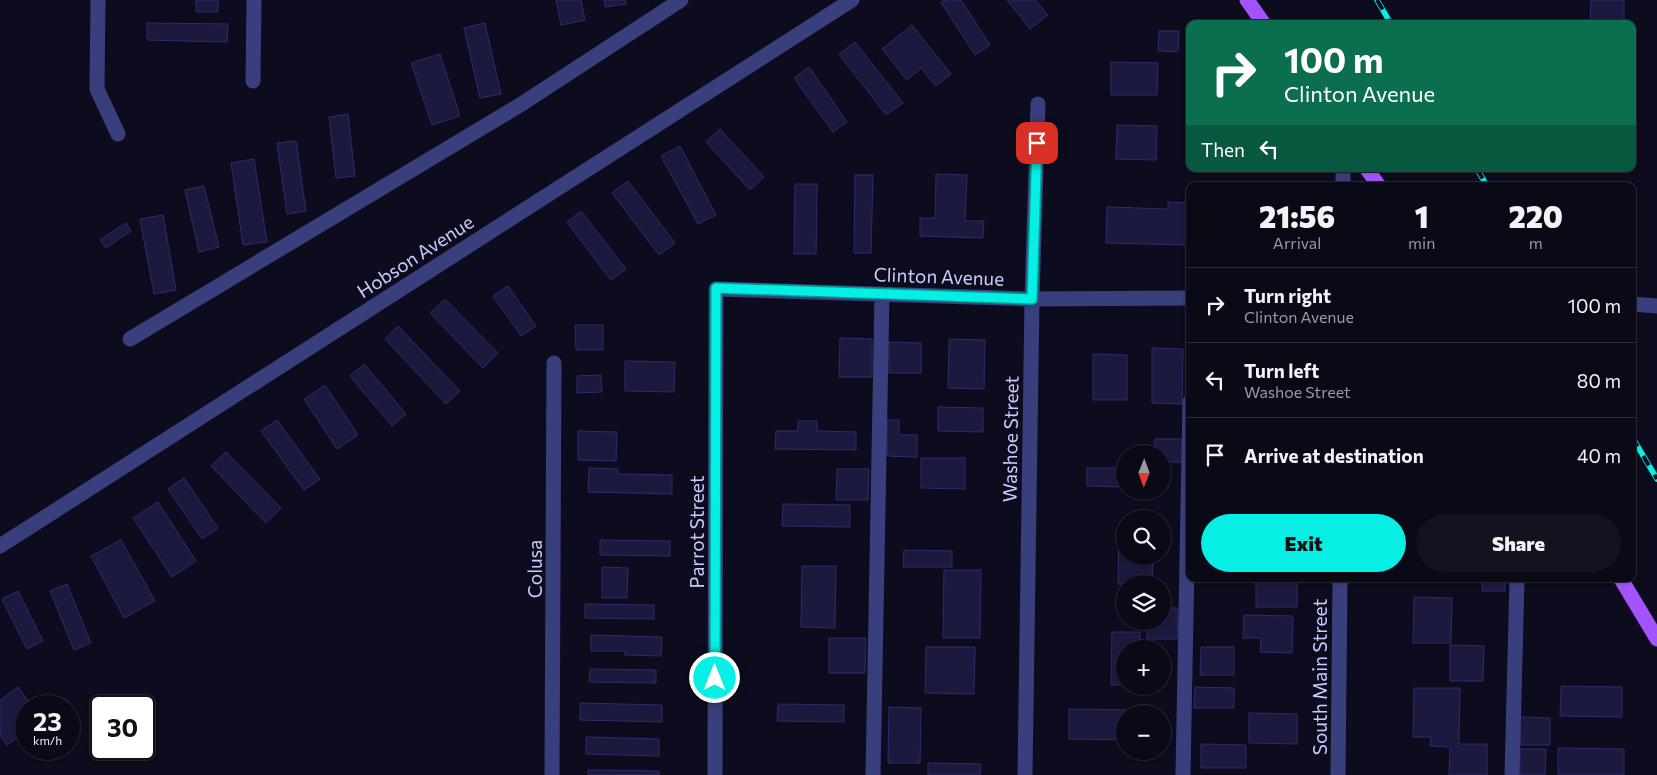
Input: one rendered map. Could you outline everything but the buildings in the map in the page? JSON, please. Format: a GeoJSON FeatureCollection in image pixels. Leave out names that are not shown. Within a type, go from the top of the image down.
{"type":"FeatureCollection","features":[{"type":"Feature","properties":{"kind":"main road"},"geometry":{"type":"LineString","coordinates":[[1247,0],[1261,20]]}},
{"type":"Feature","properties":{"kind":"main road"},"geometry":{"type":"LineString","coordinates":[[1623,582],[1657,639]]}},
{"type":"Feature","properties":{"kind":"street"},"geometry":{"type":"LineString","coordinates":[[98,0],[97,89],[118,134]]}},
{"type":"Feature","properties":{"kind":"street"},"geometry":{"type":"LineString","coordinates":[[253,81],[254,0]]}},
{"type":"Feature","properties":{"kind":"street"},"geometry":{"type":"LineString","coordinates":[[130,339],[520,104],[681,0]]}},
{"type":"Feature","properties":{"kind":"street","name":"Hobson Avenue"},"geometry":{"type":"LineString","coordinates":[[0,546],[852,0]]}},
{"type":"Feature","properties":{"kind":"street","name":"Washoe Street"},"geometry":{"type":"LineString","coordinates":[[1025,775],[1032,299],[1038,104]]}},
{"type":"Feature","properties":{"kind":"street","name":"Clinton Avenue"},"geometry":{"type":"LineString","coordinates":[[716,288],[1032,299],[1186,298]]}},
{"type":"Feature","properties":{"kind":"street","name":"Parrot Street"},"geometry":{"type":"LineString","coordinates":[[715,775],[716,288]]}},
{"type":"Feature","properties":{"kind":"street"},"geometry":{"type":"LineString","coordinates":[[873,775],[882,294]]}},
{"type":"Feature","properties":{"kind":"street"},"geometry":{"type":"LineString","coordinates":[[1636,304],[1657,306]]}},
{"type":"Feature","properties":{"kind":"street","name":"Colusa"},"geometry":{"type":"LineString","coordinates":[[552,775],[554,363]]}},
{"type":"Feature","properties":{"kind":"street"},"geometry":{"type":"LineString","coordinates":[[1184,775],[1187,582]]}},
{"type":"Feature","properties":{"kind":"street","name":"South Main Street"},"geometry":{"type":"LineString","coordinates":[[1338,775],[1340,582]]}},
{"type":"Feature","properties":{"kind":"street"},"geometry":{"type":"LineString","coordinates":[[1512,775],[1517,582]]}},
{"type":"Feature","properties":{"kind":"railway"},"geometry":{"type":"LineString","coordinates":[[1377,0],[1389,20]]}},
{"type":"Feature","properties":{"kind":"railway"},"geometry":{"type":"LineString","coordinates":[[1479,172],[1485,182]]}},
{"type":"Feature","properties":{"kind":"railway"},"geometry":{"type":"LineString","coordinates":[[1636,444],[1657,479]]}},
{"type":"Feature","properties":{"kind":"route"},"geometry":{"type":"LineString","coordinates":[[715,678],[716,288],[1032,299],[1037,143]]}}]}
